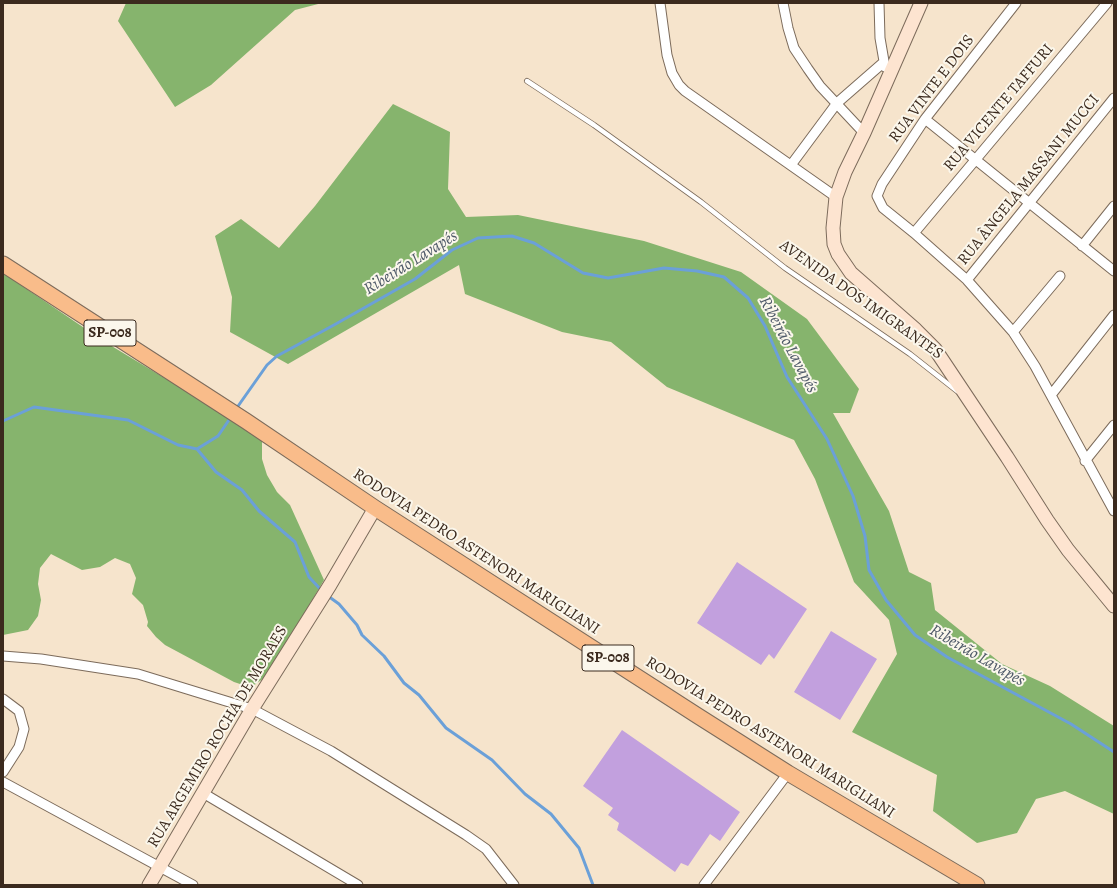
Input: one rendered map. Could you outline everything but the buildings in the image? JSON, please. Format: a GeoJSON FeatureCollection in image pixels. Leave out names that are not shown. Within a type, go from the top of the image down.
{"type":"FeatureCollection","features":[{"type":"Feature","properties":{"kind":"main road","name":"RODOVIA PEDRO ASTENORI MARIGLIANI"},"geometry":{"type":"LineString","coordinates":[[3,264],[246,421],[375,508],[788,773],[977,885]]}},
{"type":"Feature","properties":{"kind":"street"},"geometry":{"type":"LineString","coordinates":[[660,3],[667,55],[672,73],[685,91],[836,197]]}},
{"type":"Feature","properties":{"kind":"street"},"geometry":{"type":"LineString","coordinates":[[783,3],[794,48],[820,86],[864,133]]}},
{"type":"Feature","properties":{"kind":"street"},"geometry":{"type":"LineString","coordinates":[[880,3],[880,38],[887,79]]}},
{"type":"Feature","properties":{"kind":"street"},"geometry":{"type":"LineString","coordinates":[[921,3],[864,133],[845,172],[836,197],[833,228],[834,244],[844,264],[861,282],[916,330],[935,349],[969,400]]}},
{"type":"Feature","properties":{"kind":"street","name":"RUA VINTE E DOIS"},"geometry":{"type":"LineString","coordinates":[[914,233],[883,208],[877,196],[882,184],[926,119],[1016,3]]}},
{"type":"Feature","properties":{"kind":"street","name":"RUA VICENTE TAFFURI"},"geometry":{"type":"LineString","coordinates":[[914,233],[1107,3]]}},
{"type":"Feature","properties":{"kind":"street"},"geometry":{"type":"LineString","coordinates":[[791,165],[837,103],[884,62]]}},
{"type":"Feature","properties":{"kind":"street","name":"RUA ÂNGELA MASSANI MUCCI"},"geometry":{"type":"LineString","coordinates":[[966,280],[1114,98]]}},
{"type":"Feature","properties":{"kind":"street"},"geometry":{"type":"LineString","coordinates":[[926,119],[1114,271]]}},
{"type":"Feature","properties":{"kind":"street"},"geometry":{"type":"LineString","coordinates":[[1082,246],[1114,206]]}},
{"type":"Feature","properties":{"kind":"street"},"geometry":{"type":"LineString","coordinates":[[914,233],[966,280],[1013,332],[1035,366],[1085,461],[1114,511]]}},
{"type":"Feature","properties":{"kind":"street"},"geometry":{"type":"LineString","coordinates":[[1013,332],[1060,276]]}},
{"type":"Feature","properties":{"kind":"street"},"geometry":{"type":"LineString","coordinates":[[1051,395],[1114,315]]}},
{"type":"Feature","properties":{"kind":"street","name":"AVENIDA DOS IMIGRANTES"},"geometry":{"type":"LineString","coordinates":[[969,400],[1068,550],[1114,606]]}},
{"type":"Feature","properties":{"kind":"street"},"geometry":{"type":"LineString","coordinates":[[1085,461],[1114,425]]}},
{"type":"Feature","properties":{"kind":"street","name":"RUA ARGEMIRO ROCHA DE MORAES"},"geometry":{"type":"LineString","coordinates":[[148,885],[252,709],[330,585],[375,508]]}},
{"type":"Feature","properties":{"kind":"street"},"geometry":{"type":"LineString","coordinates":[[3,656],[41,659],[138,674],[252,709],[331,751],[466,835],[486,849],[509,883]]}},
{"type":"Feature","properties":{"kind":"street"},"geometry":{"type":"LineString","coordinates":[[3,698],[19,711],[24,729],[19,747],[3,772]]}},
{"type":"Feature","properties":{"kind":"street"},"geometry":{"type":"LineString","coordinates":[[704,885],[788,773]]}},
{"type":"Feature","properties":{"kind":"street"},"geometry":{"type":"LineString","coordinates":[[3,782],[194,885]]}},
{"type":"Feature","properties":{"kind":"street"},"geometry":{"type":"LineString","coordinates":[[203,793],[358,885]]}},
{"type":"Feature","properties":{"kind":"lane","name":"AVENIDA DOS IMIGRANTES"},"geometry":{"type":"LineString","coordinates":[[527,81],[594,125],[701,202],[779,263],[910,354],[969,400]]}},
{"type":"Feature","properties":{"kind":"green space"},"geometry":{"type":"Polygon","coordinates":[[[126,3],[322,3],[295,10],[211,85],[175,107],[118,21],[126,3]]]}},
{"type":"Feature","properties":{"kind":"green space"},"geometry":{"type":"Polygon","coordinates":[[[393,104],[450,132],[448,189],[466,217],[518,215],[644,241],[741,272],[807,319],[859,389],[850,413],[833,413],[889,511],[909,572],[931,583],[935,610],[1002,664],[1050,686],[1114,726],[1114,814],[1065,791],[1036,799],[1017,833],[977,843],[933,811],[937,775],[852,732],[897,654],[889,620],[854,582],[815,479],[794,440],[667,387],[611,342],[562,332],[465,294],[459,265],[288,364],[230,332],[232,297],[215,236],[241,219],[279,248],[315,206],[393,104]]]}},
{"type":"Feature","properties":{"kind":"green space"},"geometry":{"type":"Polygon","coordinates":[[[3,273],[105,342],[186,391],[262,441],[262,459],[267,475],[277,492],[290,505],[324,580],[275,664],[264,678],[253,686],[246,686],[234,682],[165,645],[156,637],[147,626],[148,622],[143,605],[132,594],[136,578],[130,564],[115,558],[100,567],[82,570],[51,554],[40,568],[38,584],[41,600],[38,616],[28,630],[3,635],[3,273]]]}},
{"type":"Feature","properties":{"kind":"waterway","name":"Ribeirão Lavapés"},"geometry":{"type":"LineString","coordinates":[[236,409],[267,365],[277,356],[415,279],[452,250],[478,238],[512,236],[534,243],[583,273],[608,278],[664,268],[697,271],[724,277],[748,298],[765,326],[787,377],[827,439],[853,496],[865,536],[869,570],[886,600],[915,635],[947,657],[1071,724],[1114,752]]}},
{"type":"Feature","properties":{"kind":"waterway","name":"Ribeirão Lavapés"},"geometry":{"type":"LineString","coordinates":[[3,421],[34,407],[128,420],[178,445],[197,449],[218,436],[231,417]]}},
{"type":"Feature","properties":{"kind":"waterway"},"geometry":{"type":"LineString","coordinates":[[197,449],[216,472],[242,490],[259,511],[295,542],[309,577],[322,591]]}},
{"type":"Feature","properties":{"kind":"waterway"},"geometry":{"type":"LineString","coordinates":[[328,596],[339,604],[357,625],[362,635],[384,656],[404,683],[419,695],[446,728],[492,760],[525,794],[551,814],[579,848],[593,885]]}}]}
